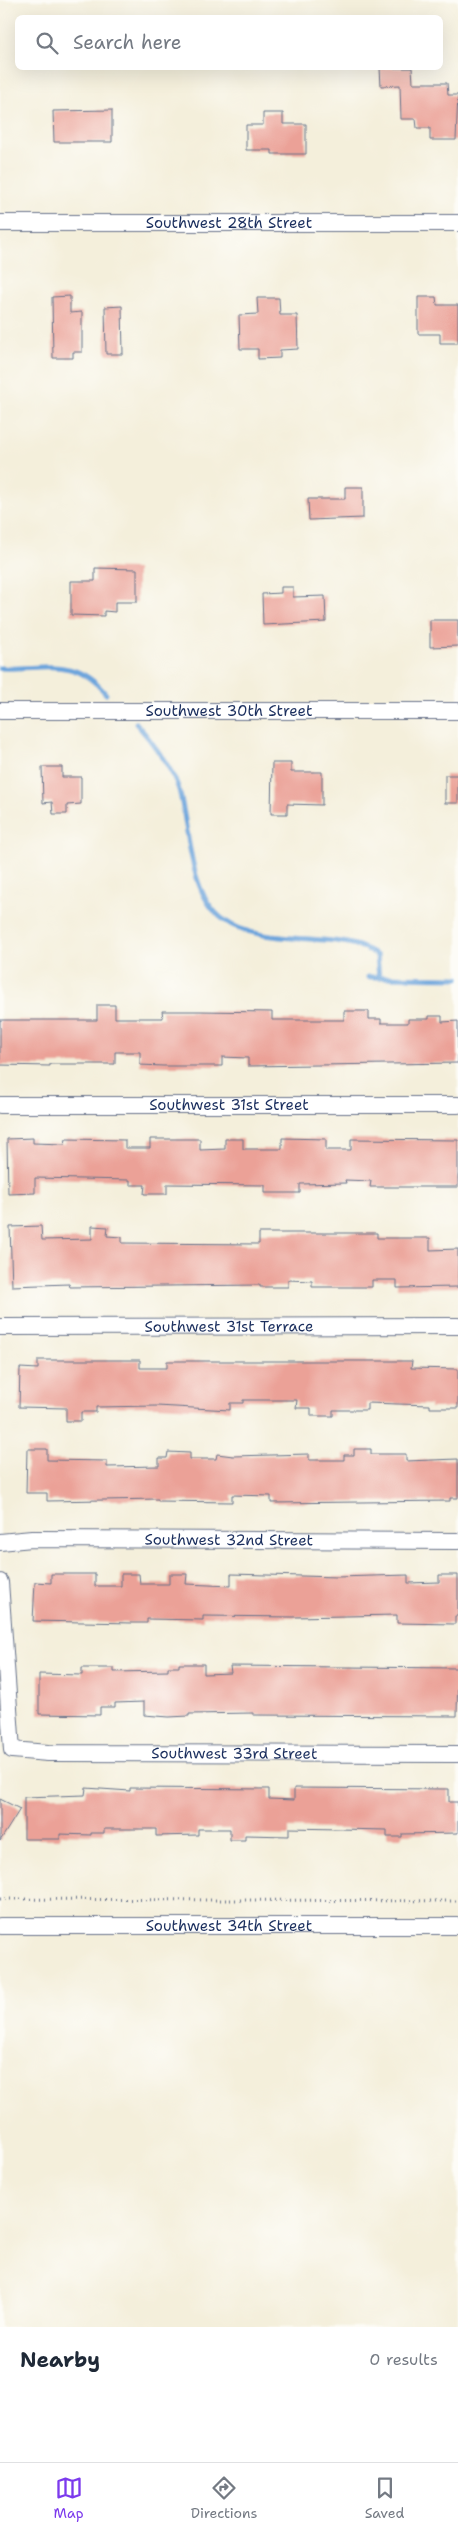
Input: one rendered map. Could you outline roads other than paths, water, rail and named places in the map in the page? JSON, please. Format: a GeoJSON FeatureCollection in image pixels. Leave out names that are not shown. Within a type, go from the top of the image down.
{"type":"FeatureCollection","features":[{"type":"Feature","properties":{"kind":"street","name":"Southwest 28th Street"},"geometry":{"type":"LineString","coordinates":[[0,223],[458,223]]}},
{"type":"Feature","properties":{"kind":"street","name":"Southwest 30th Street"},"geometry":{"type":"LineString","coordinates":[[0,711],[458,711]]}},
{"type":"Feature","properties":{"kind":"street","name":"Southwest 31st Street"},"geometry":{"type":"LineString","coordinates":[[0,1105],[458,1105]]}},
{"type":"Feature","properties":{"kind":"street","name":"Southwest 31st Terrace"},"geometry":{"type":"LineString","coordinates":[[0,1327],[458,1326]]}},
{"type":"Feature","properties":{"kind":"street","name":"Southwest 32nd Street"},"geometry":{"type":"LineString","coordinates":[[0,1542],[32,1539],[458,1541]]}},
{"type":"Feature","properties":{"kind":"street","name":"Southwest 33rd Street"},"geometry":{"type":"LineString","coordinates":[[0,1582],[12,1750],[58,1753],[458,1754]]}},
{"type":"Feature","properties":{"kind":"street","name":"Southwest 34th Street"},"geometry":{"type":"LineString","coordinates":[[0,1926],[458,1926]]}},
{"type":"Feature","properties":{"kind":"waterway"},"geometry":{"type":"LineString","coordinates":[[0,668],[58,667],[70,669],[94,682],[106,694]]}},
{"type":"Feature","properties":{"kind":"waterway"},"geometry":{"type":"LineString","coordinates":[[136,723],[148,737],[176,782],[183,806],[197,878],[203,894],[212,909],[224,920],[241,929],[282,937],[346,943],[364,948],[377,956],[379,977],[368,977]]}},
{"type":"Feature","properties":{"kind":"waterway"},"geometry":{"type":"LineString","coordinates":[[379,977],[458,978]]}}]}
